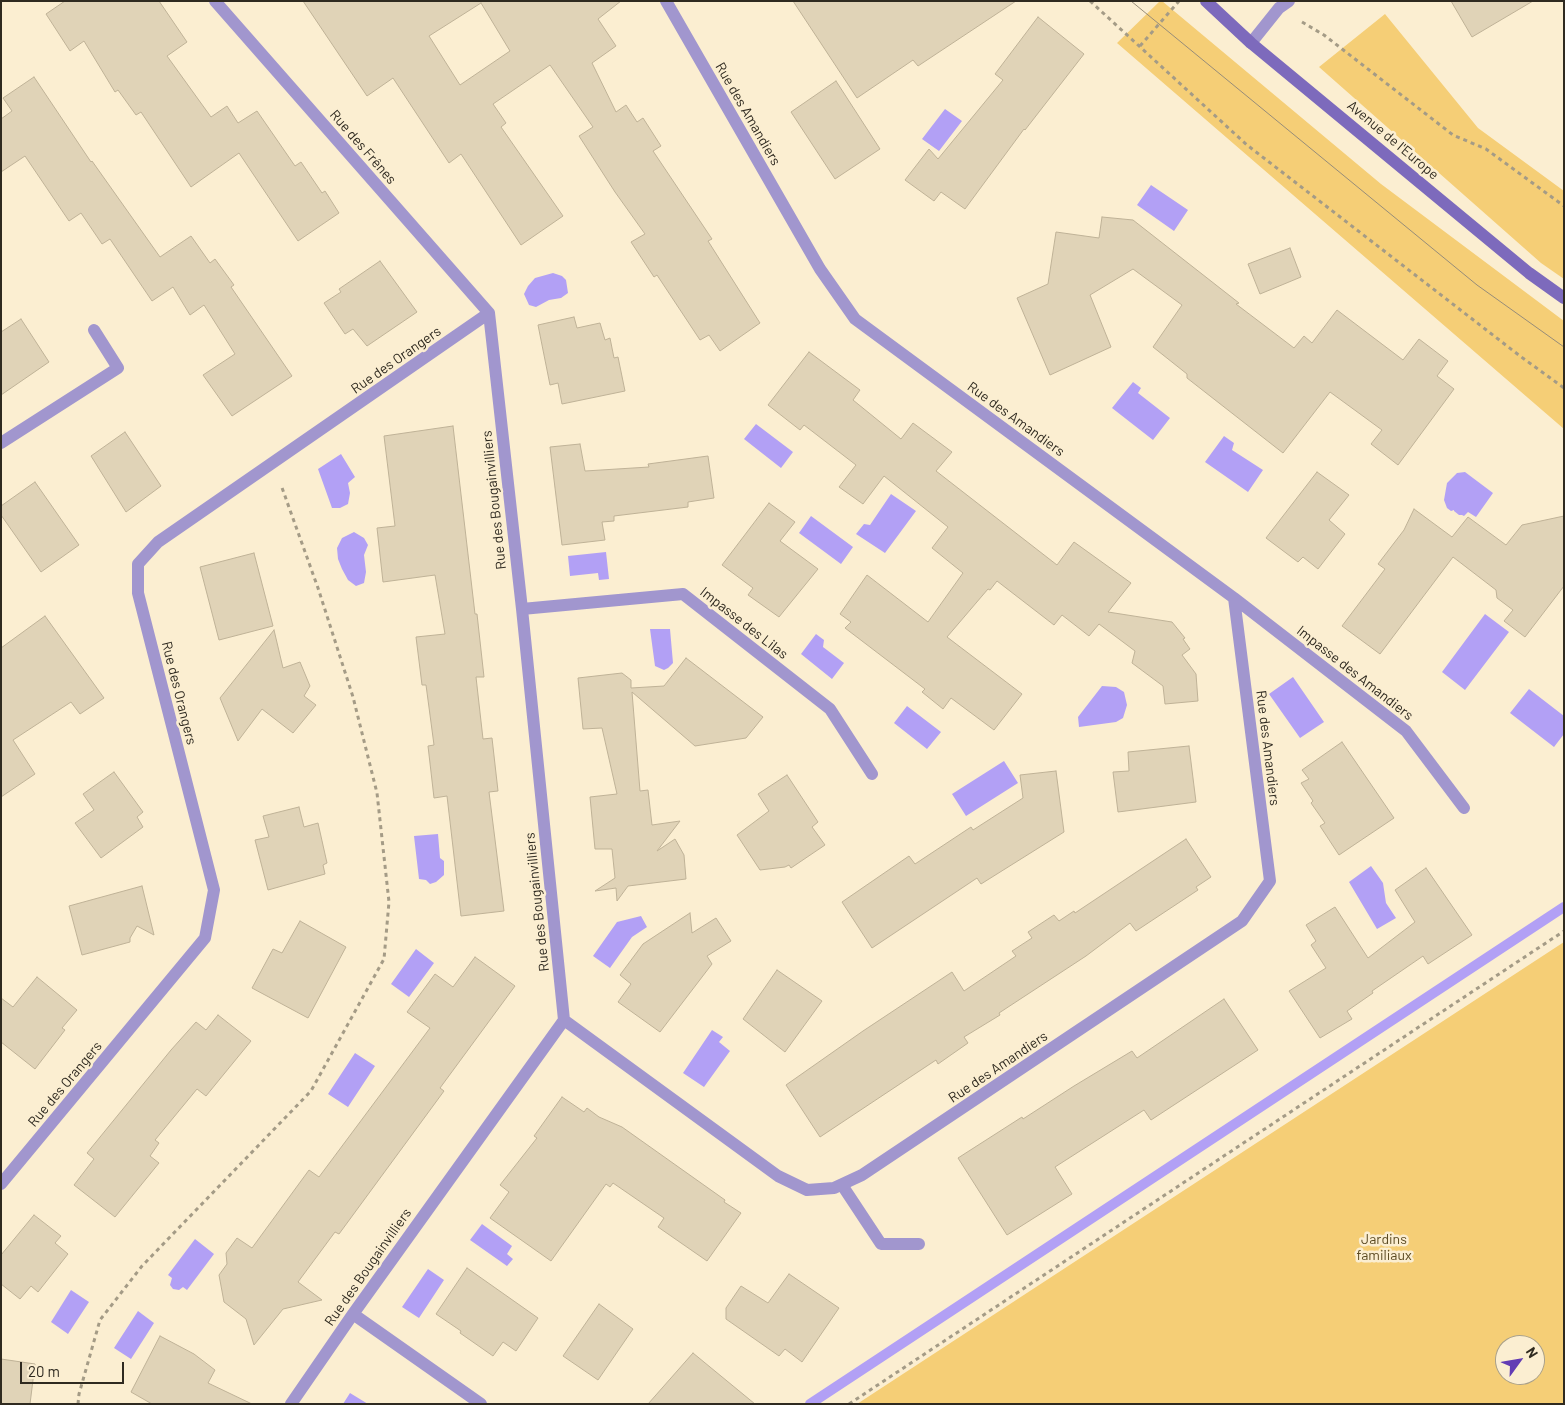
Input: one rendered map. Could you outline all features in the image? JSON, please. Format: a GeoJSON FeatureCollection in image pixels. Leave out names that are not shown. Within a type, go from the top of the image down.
{"type":"FeatureCollection","features":[{"type":"Feature","properties":{"kind":"main road","name":"Avenue de l'Europe"},"geometry":{"type":"LineString","coordinates":[[1206,1],[1251,43],[1529,272],[1564,298]]}},
{"type":"Feature","properties":{"kind":"street","name":"Rue des Frênes"},"geometry":{"type":"LineString","coordinates":[[215,1],[489,313]]}},
{"type":"Feature","properties":{"kind":"street","name":"Rue des Amandiers"},"geometry":{"type":"LineString","coordinates":[[564,1020],[778,1176],[807,1190],[834,1188],[862,1176],[1242,921],[1270,881],[1234,598],[855,319],[820,269],[666,1]]}},
{"type":"Feature","properties":{"kind":"street"},"geometry":{"type":"LineString","coordinates":[[1251,43],[1284,5]]}},
{"type":"Feature","properties":{"kind":"street","name":"Rue des Orangers"},"geometry":{"type":"LineString","coordinates":[[1,1184],[205,938],[214,890],[138,593],[138,564],[158,542],[489,313]]}},
{"type":"Feature","properties":{"kind":"street","name":"Rue des Bougainvilliers"},"geometry":{"type":"LineString","coordinates":[[291,1404],[353,1314],[564,1020],[522,609],[489,313]]}},
{"type":"Feature","properties":{"kind":"street"},"geometry":{"type":"LineString","coordinates":[[1,444],[118,368],[94,330]]}},
{"type":"Feature","properties":{"kind":"street","name":"Impasse des Lilas"},"geometry":{"type":"LineString","coordinates":[[522,609],[683,594],[830,709],[872,774]]}},
{"type":"Feature","properties":{"kind":"street","name":"Impasse des Amandiers"},"geometry":{"type":"LineString","coordinates":[[1234,598],[1406,731],[1464,808]]}},
{"type":"Feature","properties":{"kind":"street"},"geometry":{"type":"LineString","coordinates":[[842,1185],[881,1244],[919,1244]]}},
{"type":"Feature","properties":{"kind":"street"},"geometry":{"type":"LineString","coordinates":[[353,1314],[481,1404]]}},
{"type":"Feature","properties":{"kind":"path"},"geometry":{"type":"LineString","coordinates":[[1090,1],[1248,145],[1512,350],[1564,388]]}},
{"type":"Feature","properties":{"kind":"path"},"geometry":{"type":"LineString","coordinates":[[1140,46],[1179,1]]}},
{"type":"Feature","properties":{"kind":"path"},"geometry":{"type":"LineString","coordinates":[[1284,5],[1453,135],[1486,149],[1564,206]]}},
{"type":"Feature","properties":{"kind":"path"},"geometry":{"type":"LineString","coordinates":[[78,1404],[79,1394],[100,1320],[142,1266],[311,1092],[384,960],[389,902],[377,792],[350,688],[318,588],[273,463]]}},
{"type":"Feature","properties":{"kind":"path"},"geometry":{"type":"LineString","coordinates":[[849,1404],[1564,931]]}},
{"type":"Feature","properties":{"kind":"green space"},"geometry":{"type":"Polygon","coordinates":[[[1160,1],[1381,184],[1564,321],[1564,429],[1117,43],[1160,1]]]}},
{"type":"Feature","properties":{"kind":"green space"},"geometry":{"type":"Polygon","coordinates":[[[1385,14],[1478,128],[1564,191],[1564,279],[1541,263],[1319,67],[1385,14]]]}},
{"type":"Feature","properties":{"kind":"green space","name":"Jardins familiaux"},"geometry":{"type":"Polygon","coordinates":[[[1564,942],[1564,1404],[857,1404],[1564,942]]]}},
{"type":"Feature","properties":{"kind":"shaded area"},"geometry":{"type":"Polygon","coordinates":[[[945,109],[962,121],[939,151],[922,139],[945,109]]]}},
{"type":"Feature","properties":{"kind":"shaded area"},"geometry":{"type":"Polygon","coordinates":[[[1151,185],[1188,210],[1174,231],[1137,205],[1151,185]]]}},
{"type":"Feature","properties":{"kind":"shaded area"},"geometry":{"type":"Polygon","coordinates":[[[553,273],[562,276],[566,280],[568,293],[561,298],[549,300],[536,307],[529,305],[524,294],[528,286],[535,278],[553,273]]]}},
{"type":"Feature","properties":{"kind":"shaded area"},"geometry":{"type":"Polygon","coordinates":[[[1133,382],[1141,388],[1138,393],[1170,418],[1153,440],[1112,408],[1133,382]]]}},
{"type":"Feature","properties":{"kind":"shaded area"},"geometry":{"type":"Polygon","coordinates":[[[756,424],[793,452],[781,468],[744,439],[756,424]]]}},
{"type":"Feature","properties":{"kind":"shaded area"},"geometry":{"type":"Polygon","coordinates":[[[1224,436],[1234,443],[1232,450],[1263,470],[1248,492],[1205,462],[1224,436]]]}},
{"type":"Feature","properties":{"kind":"shaded area"},"geometry":{"type":"Polygon","coordinates":[[[341,454],[355,477],[348,483],[350,493],[348,504],[340,508],[332,508],[318,469],[341,454]]]}},
{"type":"Feature","properties":{"kind":"shaded area"},"geometry":{"type":"Polygon","coordinates":[[[1465,472],[1493,493],[1476,517],[1468,512],[1464,516],[1459,515],[1454,510],[1451,511],[1447,508],[1444,500],[1447,483],[1457,473],[1465,472]]]}},
{"type":"Feature","properties":{"kind":"shaded area"},"geometry":{"type":"Polygon","coordinates":[[[891,494],[916,511],[885,553],[856,534],[864,524],[870,525],[891,494]]]}},
{"type":"Feature","properties":{"kind":"shaded area"},"geometry":{"type":"Polygon","coordinates":[[[811,516],[853,547],[841,564],[799,533],[811,516]]]}},
{"type":"Feature","properties":{"kind":"shaded area"},"geometry":{"type":"Polygon","coordinates":[[[354,532],[364,538],[368,545],[364,555],[366,572],[364,583],[356,586],[348,580],[342,569],[338,559],[337,548],[342,538],[354,532]]]}},
{"type":"Feature","properties":{"kind":"shaded area"},"geometry":{"type":"Polygon","coordinates":[[[606,552],[609,579],[599,580],[598,573],[570,576],[568,556],[606,552]]]}},
{"type":"Feature","properties":{"kind":"shaded area"},"geometry":{"type":"Polygon","coordinates":[[[1485,614],[1509,632],[1465,690],[1442,672],[1485,614]]]}},
{"type":"Feature","properties":{"kind":"shaded area"},"geometry":{"type":"Polygon","coordinates":[[[650,629],[670,629],[673,663],[664,670],[655,666],[650,629]]]}},
{"type":"Feature","properties":{"kind":"shaded area"},"geometry":{"type":"Polygon","coordinates":[[[816,634],[824,640],[823,647],[844,663],[832,679],[801,654],[816,634]]]}},
{"type":"Feature","properties":{"kind":"shaded area"},"geometry":{"type":"Polygon","coordinates":[[[1293,677],[1324,722],[1300,738],[1269,694],[1293,677]]]}},
{"type":"Feature","properties":{"kind":"shaded area"},"geometry":{"type":"Polygon","coordinates":[[[1102,686],[1116,687],[1124,692],[1127,705],[1123,718],[1116,722],[1079,727],[1078,717],[1102,686]]]}},
{"type":"Feature","properties":{"kind":"shaded area"},"geometry":{"type":"Polygon","coordinates":[[[1529,689],[1564,716],[1564,734],[1554,747],[1510,713],[1529,689]]]}},
{"type":"Feature","properties":{"kind":"shaded area"},"geometry":{"type":"Polygon","coordinates":[[[907,706],[941,732],[927,749],[894,723],[907,706]]]}},
{"type":"Feature","properties":{"kind":"shaded area"},"geometry":{"type":"Polygon","coordinates":[[[1004,761],[1018,783],[966,816],[952,794],[1004,761]]]}},
{"type":"Feature","properties":{"kind":"shaded area"},"geometry":{"type":"Polygon","coordinates":[[[438,834],[440,858],[444,861],[444,875],[436,882],[430,884],[426,880],[419,879],[414,836],[438,834]]]}},
{"type":"Feature","properties":{"kind":"shaded area"},"geometry":{"type":"Polygon","coordinates":[[[1371,866],[1383,883],[1386,903],[1396,918],[1377,929],[1349,882],[1371,866]]]}},
{"type":"Feature","properties":{"kind":"shaded area"},"geometry":{"type":"Polygon","coordinates":[[[641,916],[647,927],[632,937],[610,968],[593,956],[617,922],[641,916]]]}},
{"type":"Feature","properties":{"kind":"shaded area"},"geometry":{"type":"Polygon","coordinates":[[[416,949],[434,963],[409,997],[391,984],[416,949]]]}},
{"type":"Feature","properties":{"kind":"shaded area"},"geometry":{"type":"Polygon","coordinates":[[[712,1030],[723,1037],[719,1042],[730,1051],[704,1087],[683,1073],[712,1030]]]}},
{"type":"Feature","properties":{"kind":"shaded area"},"geometry":{"type":"Polygon","coordinates":[[[355,1053],[375,1066],[348,1107],[328,1094],[355,1053]]]}},
{"type":"Feature","properties":{"kind":"shaded area"},"geometry":{"type":"Polygon","coordinates":[[[482,1224],[512,1246],[507,1254],[513,1259],[507,1266],[470,1240],[482,1224]]]}},
{"type":"Feature","properties":{"kind":"shaded area"},"geometry":{"type":"Polygon","coordinates":[[[195,1239],[214,1254],[187,1290],[183,1287],[179,1290],[173,1289],[170,1285],[172,1278],[168,1275],[195,1239]]]}},
{"type":"Feature","properties":{"kind":"shaded area"},"geometry":{"type":"Polygon","coordinates":[[[428,1269],[444,1280],[419,1318],[402,1307],[428,1269]]]}},
{"type":"Feature","properties":{"kind":"shaded area"},"geometry":{"type":"Polygon","coordinates":[[[71,1290],[89,1302],[68,1334],[51,1322],[71,1290]]]}},
{"type":"Feature","properties":{"kind":"shaded area"},"geometry":{"type":"Polygon","coordinates":[[[138,1311],[154,1323],[131,1359],[114,1348],[138,1311]]]}},
{"type":"Feature","properties":{"kind":"shaded area"},"geometry":{"type":"Polygon","coordinates":[[[350,1393],[368,1404],[343,1404],[350,1393]]]}},
{"type":"Feature","properties":{"kind":"building"},"geometry":{"type":"Polygon","coordinates":[[[65,1],[159,1],[187,42],[167,56],[211,117],[227,106],[238,123],[257,111],[295,166],[301,162],[322,193],[325,191],[339,213],[298,241],[239,153],[191,187],[141,112],[136,115],[118,90],[115,92],[84,41],[70,51],[46,14],[65,1]]]}},
{"type":"Feature","properties":{"kind":"building"},"geometry":{"type":"Polygon","coordinates":[[[303,1],[621,1],[598,19],[616,46],[592,63],[616,112],[626,105],[637,122],[643,118],[661,146],[653,151],[712,239],[708,241],[760,323],[720,351],[709,335],[700,340],[657,275],[654,277],[631,242],[645,234],[579,136],[593,127],[550,65],[493,104],[506,123],[501,127],[563,216],[521,245],[461,154],[449,163],[393,78],[367,96],[303,1]],[[481,3],[429,36],[460,85],[510,51],[481,3]]]}},
{"type":"Feature","properties":{"kind":"building"},"geometry":{"type":"Polygon","coordinates":[[[793,1],[1016,1],[918,66],[913,60],[857,98],[793,1]]]}},
{"type":"Feature","properties":{"kind":"building"},"geometry":{"type":"Polygon","coordinates":[[[1451,1],[1533,1],[1472,37],[1451,1]]]}},
{"type":"Feature","properties":{"kind":"building"},"geometry":{"type":"Polygon","coordinates":[[[1038,17],[1084,54],[1024,129],[965,209],[941,192],[934,201],[905,180],[929,149],[938,159],[1003,80],[995,74],[1038,17]]]}},
{"type":"Feature","properties":{"kind":"building"},"geometry":{"type":"Polygon","coordinates":[[[34,77],[91,162],[160,257],[191,236],[210,263],[215,259],[234,285],[231,287],[292,376],[232,416],[203,375],[235,354],[204,305],[190,315],[173,287],[152,301],[110,239],[102,244],[81,213],[69,221],[25,156],[1,172],[1,119],[12,111],[3,98],[34,77]]]}},
{"type":"Feature","properties":{"kind":"building"},"geometry":{"type":"Polygon","coordinates":[[[836,81],[880,149],[835,179],[791,112],[836,81]]]}},
{"type":"Feature","properties":{"kind":"building"},"geometry":{"type":"Polygon","coordinates":[[[1102,217],[1133,220],[1239,303],[1236,304],[1294,348],[1304,336],[1312,343],[1337,310],[1403,360],[1419,339],[1448,361],[1437,376],[1454,389],[1398,465],[1371,444],[1382,430],[1330,392],[1283,453],[1187,378],[1187,374],[1153,347],[1182,305],[1133,269],[1090,295],[1111,347],[1050,375],[1017,298],[1048,284],[1056,232],[1099,238],[1102,217]]]}},
{"type":"Feature","properties":{"kind":"building"},"geometry":{"type":"Polygon","coordinates":[[[1290,248],[1301,277],[1260,294],[1248,264],[1290,248]]]}},
{"type":"Feature","properties":{"kind":"building"},"geometry":{"type":"Polygon","coordinates":[[[380,261],[417,312],[367,346],[353,329],[345,334],[324,303],[341,292],[339,289],[380,261]]]}},
{"type":"Feature","properties":{"kind":"building"},"geometry":{"type":"Polygon","coordinates":[[[574,317],[577,328],[600,323],[605,340],[610,338],[614,358],[618,357],[625,391],[562,404],[558,383],[550,385],[538,325],[574,317]]]}},
{"type":"Feature","properties":{"kind":"building"},"geometry":{"type":"Polygon","coordinates":[[[21,319],[49,362],[1,395],[1,332],[21,319]]]}},
{"type":"Feature","properties":{"kind":"building"},"geometry":{"type":"Polygon","coordinates":[[[809,352],[860,390],[853,400],[901,439],[913,423],[952,452],[936,471],[1057,565],[1074,542],[1131,583],[1108,612],[1172,622],[1185,638],[1183,639],[1190,649],[1182,655],[1196,674],[1198,701],[1165,704],[1163,686],[1132,663],[1135,651],[1099,624],[1089,636],[1062,615],[1054,625],[997,581],[947,637],[1022,694],[994,730],[951,698],[943,709],[922,692],[925,689],[845,628],[851,622],[840,614],[867,575],[928,622],[963,573],[932,548],[948,527],[884,476],[863,504],[839,487],[856,465],[804,425],[800,430],[768,405],[809,352]]]}},
{"type":"Feature","properties":{"kind":"building"},"geometry":{"type":"Polygon","coordinates":[[[453,426],[484,677],[476,677],[483,739],[492,738],[498,791],[489,792],[504,911],[461,916],[447,796],[434,798],[428,746],[434,745],[426,685],[422,685],[416,637],[445,634],[435,575],[383,582],[377,528],[395,526],[384,436],[453,426]]]}},
{"type":"Feature","properties":{"kind":"building"},"geometry":{"type":"Polygon","coordinates":[[[125,432],[161,486],[126,512],[91,456],[125,432]]]}},
{"type":"Feature","properties":{"kind":"building"},"geometry":{"type":"Polygon","coordinates":[[[580,444],[585,471],[649,467],[648,464],[708,456],[714,498],[688,502],[688,507],[614,516],[614,521],[602,522],[605,540],[562,545],[550,447],[580,444]]]}},
{"type":"Feature","properties":{"kind":"building"},"geometry":{"type":"Polygon","coordinates":[[[1317,472],[1349,495],[1329,520],[1345,534],[1318,569],[1303,557],[1298,562],[1266,538],[1317,472]]]}},
{"type":"Feature","properties":{"kind":"building"},"geometry":{"type":"Polygon","coordinates":[[[35,482],[79,545],[41,572],[1,515],[1,506],[35,482]]]}},
{"type":"Feature","properties":{"kind":"building"},"geometry":{"type":"Polygon","coordinates":[[[769,503],[795,522],[780,541],[818,569],[779,617],[748,595],[753,588],[722,565],[769,503]]]}},
{"type":"Feature","properties":{"kind":"building"},"geometry":{"type":"Polygon","coordinates":[[[1414,509],[1452,537],[1468,517],[1506,545],[1522,525],[1564,516],[1564,586],[1525,637],[1504,621],[1513,610],[1497,598],[1496,590],[1453,557],[1380,654],[1342,626],[1385,569],[1378,564],[1404,530],[1414,509]]]}},
{"type":"Feature","properties":{"kind":"building"},"geometry":{"type":"Polygon","coordinates":[[[254,553],[273,626],[219,640],[200,567],[254,553]]]}},
{"type":"Feature","properties":{"kind":"building"},"geometry":{"type":"Polygon","coordinates":[[[45,616],[104,698],[80,714],[71,702],[13,740],[35,774],[1,797],[1,648],[45,616]]]}},
{"type":"Feature","properties":{"kind":"building"},"geometry":{"type":"Polygon","coordinates":[[[274,630],[283,668],[300,662],[310,686],[304,696],[316,705],[293,733],[262,709],[238,741],[220,698],[274,630]]]}},
{"type":"Feature","properties":{"kind":"building"},"geometry":{"type":"Polygon","coordinates":[[[686,658],[763,717],[746,738],[695,746],[632,692],[640,791],[648,790],[652,825],[680,821],[657,851],[675,839],[684,855],[686,879],[628,886],[617,901],[616,888],[595,891],[615,878],[612,849],[595,849],[590,797],[617,794],[602,728],[583,729],[578,678],[622,673],[631,680],[631,688],[664,686],[686,658]]]}},
{"type":"Feature","properties":{"kind":"building"},"geometry":{"type":"Polygon","coordinates":[[[1342,742],[1394,818],[1339,855],[1320,826],[1325,823],[1311,803],[1313,801],[1301,783],[1309,779],[1302,770],[1342,742]]]}},
{"type":"Feature","properties":{"kind":"building"},"geometry":{"type":"Polygon","coordinates":[[[1189,746],[1196,802],[1118,812],[1113,772],[1129,771],[1128,752],[1189,746]]]}},
{"type":"Feature","properties":{"kind":"building"},"geometry":{"type":"Polygon","coordinates":[[[1056,771],[1064,832],[981,884],[977,878],[872,948],[842,902],[909,856],[915,864],[971,827],[973,830],[1023,798],[1020,775],[1056,771]]]}},
{"type":"Feature","properties":{"kind":"building"},"geometry":{"type":"Polygon","coordinates":[[[114,772],[143,812],[137,817],[143,827],[101,858],[75,823],[94,810],[83,794],[114,772]]]}},
{"type":"Feature","properties":{"kind":"building"},"geometry":{"type":"Polygon","coordinates":[[[787,775],[818,822],[812,827],[825,845],[791,868],[789,865],[760,870],[737,835],[769,811],[758,794],[787,775]]]}},
{"type":"Feature","properties":{"kind":"building"},"geometry":{"type":"Polygon","coordinates":[[[299,807],[304,827],[318,823],[327,863],[323,865],[325,874],[268,890],[255,840],[269,837],[263,816],[299,807]]]}},
{"type":"Feature","properties":{"kind":"building"},"geometry":{"type":"Polygon","coordinates":[[[1186,839],[1211,877],[1196,887],[1198,890],[1136,931],[1130,923],[1086,956],[999,1013],[1000,1015],[964,1037],[968,1043],[938,1064],[936,1060],[820,1137],[786,1085],[952,972],[964,991],[1016,956],[1012,951],[1032,938],[1028,932],[1054,915],[1059,921],[1074,911],[1075,913],[1186,839]]]}},
{"type":"Feature","properties":{"kind":"building"},"geometry":{"type":"Polygon","coordinates":[[[1426,868],[1472,935],[1428,964],[1423,956],[1372,991],[1373,993],[1347,1011],[1352,1019],[1320,1038],[1289,991],[1326,968],[1311,945],[1316,941],[1306,925],[1335,907],[1368,958],[1415,922],[1395,890],[1426,868]]]}},
{"type":"Feature","properties":{"kind":"building"},"geometry":{"type":"Polygon","coordinates":[[[142,886],[154,935],[137,926],[130,938],[130,942],[82,955],[69,906],[142,886]]]}},
{"type":"Feature","properties":{"kind":"building"},"geometry":{"type":"Polygon","coordinates":[[[690,913],[692,933],[716,918],[731,941],[707,956],[712,964],[660,1032],[618,1002],[631,984],[620,975],[643,944],[690,913]]]}},
{"type":"Feature","properties":{"kind":"building"},"geometry":{"type":"Polygon","coordinates":[[[300,921],[346,947],[308,1018],[252,988],[273,949],[282,953],[300,921]]]}},
{"type":"Feature","properties":{"kind":"building"},"geometry":{"type":"Polygon","coordinates":[[[475,957],[515,986],[440,1088],[444,1091],[339,1234],[335,1232],[298,1282],[322,1300],[283,1309],[254,1345],[246,1319],[224,1302],[219,1275],[227,1264],[226,1253],[237,1238],[252,1248],[309,1170],[319,1177],[430,1028],[407,1012],[435,974],[453,987],[475,957]]]}},
{"type":"Feature","properties":{"kind":"building"},"geometry":{"type":"Polygon","coordinates":[[[777,970],[822,1001],[785,1052],[743,1019],[777,970]]]}},
{"type":"Feature","properties":{"kind":"building"},"geometry":{"type":"Polygon","coordinates":[[[37,977],[77,1010],[62,1028],[65,1030],[35,1069],[1,1042],[1,998],[13,1007],[37,977]]]}},
{"type":"Feature","properties":{"kind":"building"},"geometry":{"type":"Polygon","coordinates":[[[1224,999],[1258,1050],[1151,1120],[1144,1110],[1055,1167],[1072,1194],[1007,1235],[958,1158],[1132,1051],[1137,1058],[1224,999]]]}},
{"type":"Feature","properties":{"kind":"building"},"geometry":{"type":"Polygon","coordinates":[[[218,1015],[251,1041],[206,1096],[197,1089],[155,1140],[159,1143],[150,1156],[159,1163],[115,1217],[74,1185],[94,1159],[87,1153],[196,1022],[206,1030],[218,1015]]]}},
{"type":"Feature","properties":{"kind":"building"},"geometry":{"type":"Polygon","coordinates":[[[562,1097],[584,1112],[587,1108],[599,1117],[622,1127],[741,1213],[707,1261],[658,1227],[664,1218],[613,1183],[610,1187],[606,1184],[551,1261],[490,1218],[509,1192],[500,1185],[537,1138],[534,1136],[562,1097]]]}},
{"type":"Feature","properties":{"kind":"building"},"geometry":{"type":"Polygon","coordinates":[[[34,1215],[61,1236],[55,1243],[68,1254],[38,1292],[31,1286],[20,1299],[1,1284],[1,1255],[34,1215]]]}},
{"type":"Feature","properties":{"kind":"building"},"geometry":{"type":"Polygon","coordinates":[[[467,1268],[538,1318],[516,1351],[503,1342],[493,1356],[436,1314],[467,1268]]]}},
{"type":"Feature","properties":{"kind":"building"},"geometry":{"type":"Polygon","coordinates":[[[789,1274],[839,1308],[802,1362],[785,1349],[779,1356],[726,1319],[726,1308],[741,1286],[768,1303],[789,1274]]]}},
{"type":"Feature","properties":{"kind":"building"},"geometry":{"type":"Polygon","coordinates":[[[599,1304],[633,1329],[598,1380],[563,1356],[599,1304]]]}},
{"type":"Feature","properties":{"kind":"building"},"geometry":{"type":"Polygon","coordinates":[[[160,1336],[194,1354],[215,1370],[208,1383],[252,1404],[152,1404],[131,1392],[160,1336]]]}},
{"type":"Feature","properties":{"kind":"building"},"geometry":{"type":"Polygon","coordinates":[[[693,1353],[755,1404],[648,1404],[693,1353]]]}},
{"type":"Feature","properties":{"kind":"building"},"geometry":{"type":"Polygon","coordinates":[[[1,1359],[35,1364],[30,1404],[1,1404],[1,1359]]]}},
{"type":"Feature","properties":{"kind":"waterway"},"geometry":{"type":"LineString","coordinates":[[810,1404],[1564,907]]}},
{"type":"Feature","properties":{"kind":"tram line"},"geometry":{"type":"LineString","coordinates":[[1131,1],[1477,285],[1564,347]]}}]}
